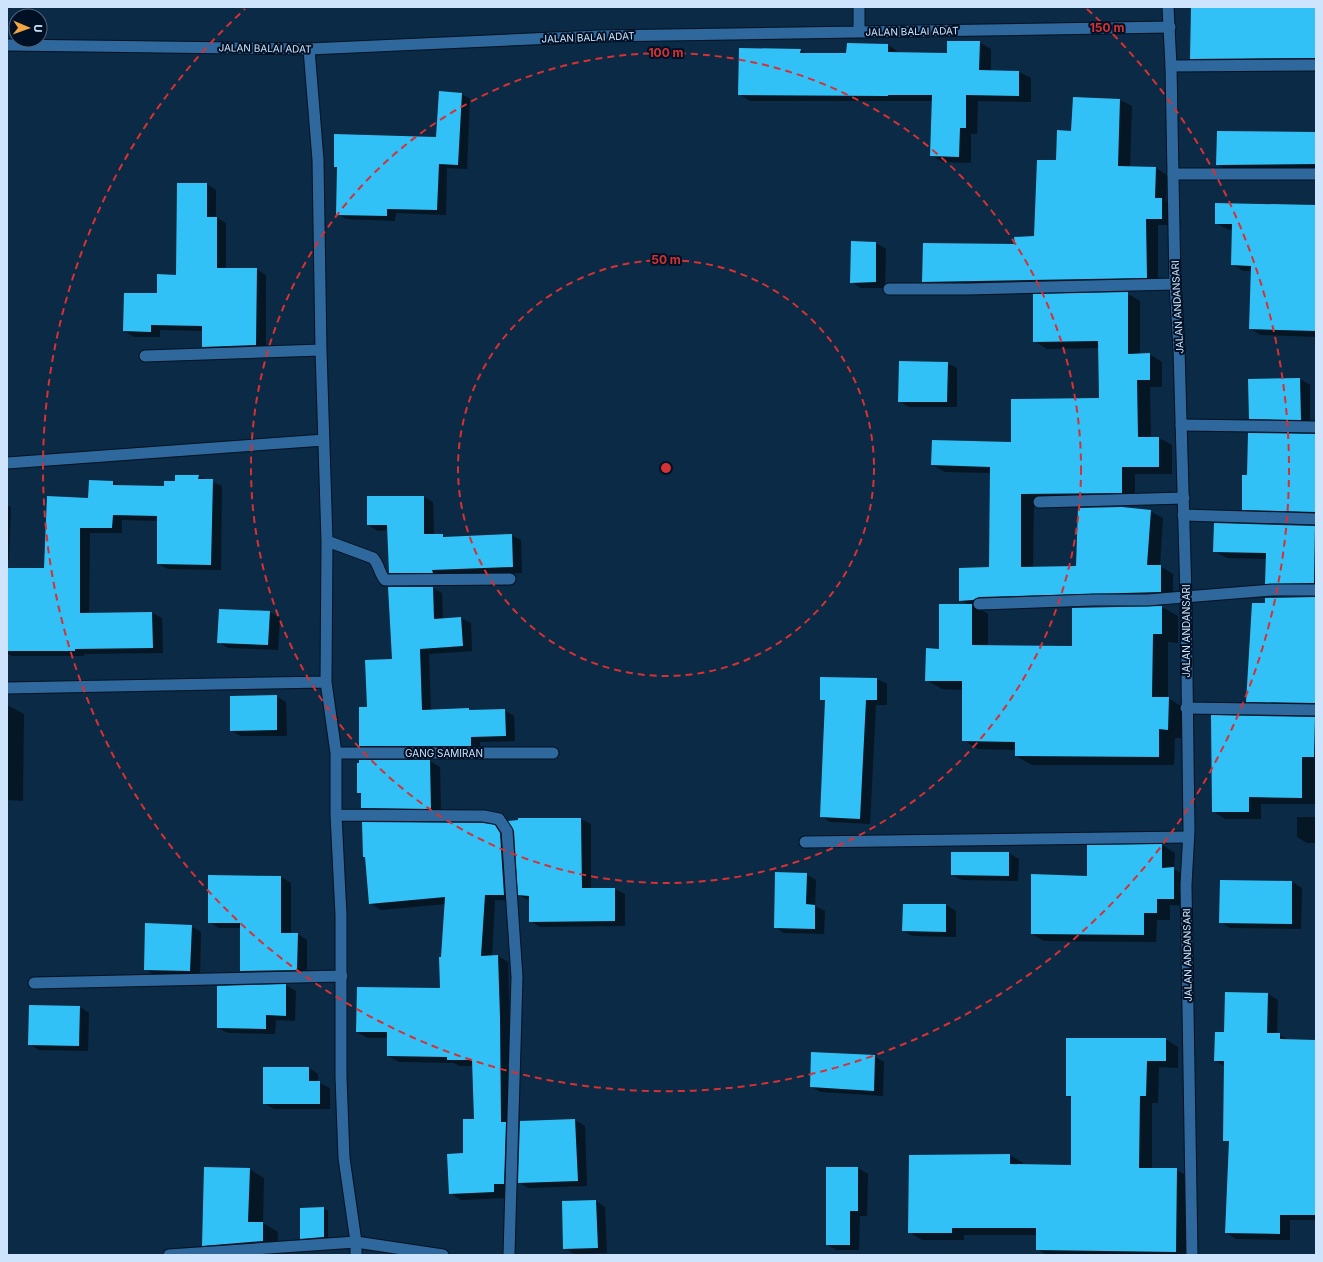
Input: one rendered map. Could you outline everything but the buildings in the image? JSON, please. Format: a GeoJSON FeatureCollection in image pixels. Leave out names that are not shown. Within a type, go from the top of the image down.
{"type":"FeatureCollection","features":[{"type":"Feature","properties":{"kind":"street"},"geometry":{"type":"LineString","coordinates":[[859,7],[859,32]]}},
{"type":"Feature","properties":{"kind":"street","name":"JALAN ANDANSARI"},"geometry":{"type":"LineString","coordinates":[[1168,7],[1171,66],[1174,284],[1179,349],[1186,597],[1188,837],[1186,884],[1192,1255]]}},
{"type":"Feature","properties":{"kind":"street","name":"JALAN BALAI ADAT"},"geometry":{"type":"LineString","coordinates":[[7,45],[308,48],[600,36],[1170,27]]}},
{"type":"Feature","properties":{"kind":"street"},"geometry":{"type":"LineString","coordinates":[[308,48],[318,160],[320,350],[327,541],[326,682],[336,753],[336,815],[341,915],[341,1077],[344,1158],[356,1242],[356,1255]]}},
{"type":"Feature","properties":{"kind":"street"},"geometry":{"type":"LineString","coordinates":[[1171,66],[1316,65]]}},
{"type":"Feature","properties":{"kind":"street"},"geometry":{"type":"LineString","coordinates":[[1173,174],[1316,174]]}},
{"type":"Feature","properties":{"kind":"street"},"geometry":{"type":"LineString","coordinates":[[889,289],[968,289],[1174,284]]}},
{"type":"Feature","properties":{"kind":"street"},"geometry":{"type":"LineString","coordinates":[[145,356],[320,350]]}},
{"type":"Feature","properties":{"kind":"street"},"geometry":{"type":"LineString","coordinates":[[1181,425],[1316,427]]}},
{"type":"Feature","properties":{"kind":"street"},"geometry":{"type":"LineString","coordinates":[[7,463],[324,440]]}},
{"type":"Feature","properties":{"kind":"street"},"geometry":{"type":"LineString","coordinates":[[1039,502],[1184,498]]}},
{"type":"Feature","properties":{"kind":"street"},"geometry":{"type":"LineString","coordinates":[[1184,515],[1316,519]]}},
{"type":"Feature","properties":{"kind":"street"},"geometry":{"type":"LineString","coordinates":[[327,541],[373,558],[377,562],[385,580],[510,579]]}},
{"type":"Feature","properties":{"kind":"street"},"geometry":{"type":"LineString","coordinates":[[979,604],[1093,600],[1147,600],[1273,590],[1316,590]]}},
{"type":"Feature","properties":{"kind":"street"},"geometry":{"type":"LineString","coordinates":[[7,688],[326,682]]}},
{"type":"Feature","properties":{"kind":"street"},"geometry":{"type":"LineString","coordinates":[[1186,708],[1316,710]]}},
{"type":"Feature","properties":{"kind":"street","name":"GANG SAMIRAN"},"geometry":{"type":"LineString","coordinates":[[336,753],[553,753]]}},
{"type":"Feature","properties":{"kind":"street"},"geometry":{"type":"LineString","coordinates":[[336,815],[484,816],[499,818],[507,831],[517,976],[509,1255]]}},
{"type":"Feature","properties":{"kind":"street"},"geometry":{"type":"LineString","coordinates":[[805,842],[1188,837]]}},
{"type":"Feature","properties":{"kind":"street"},"geometry":{"type":"LineString","coordinates":[[34,983],[342,976]]}},
{"type":"Feature","properties":{"kind":"street"},"geometry":{"type":"LineString","coordinates":[[169,1255],[356,1242],[443,1255]]}}]}
